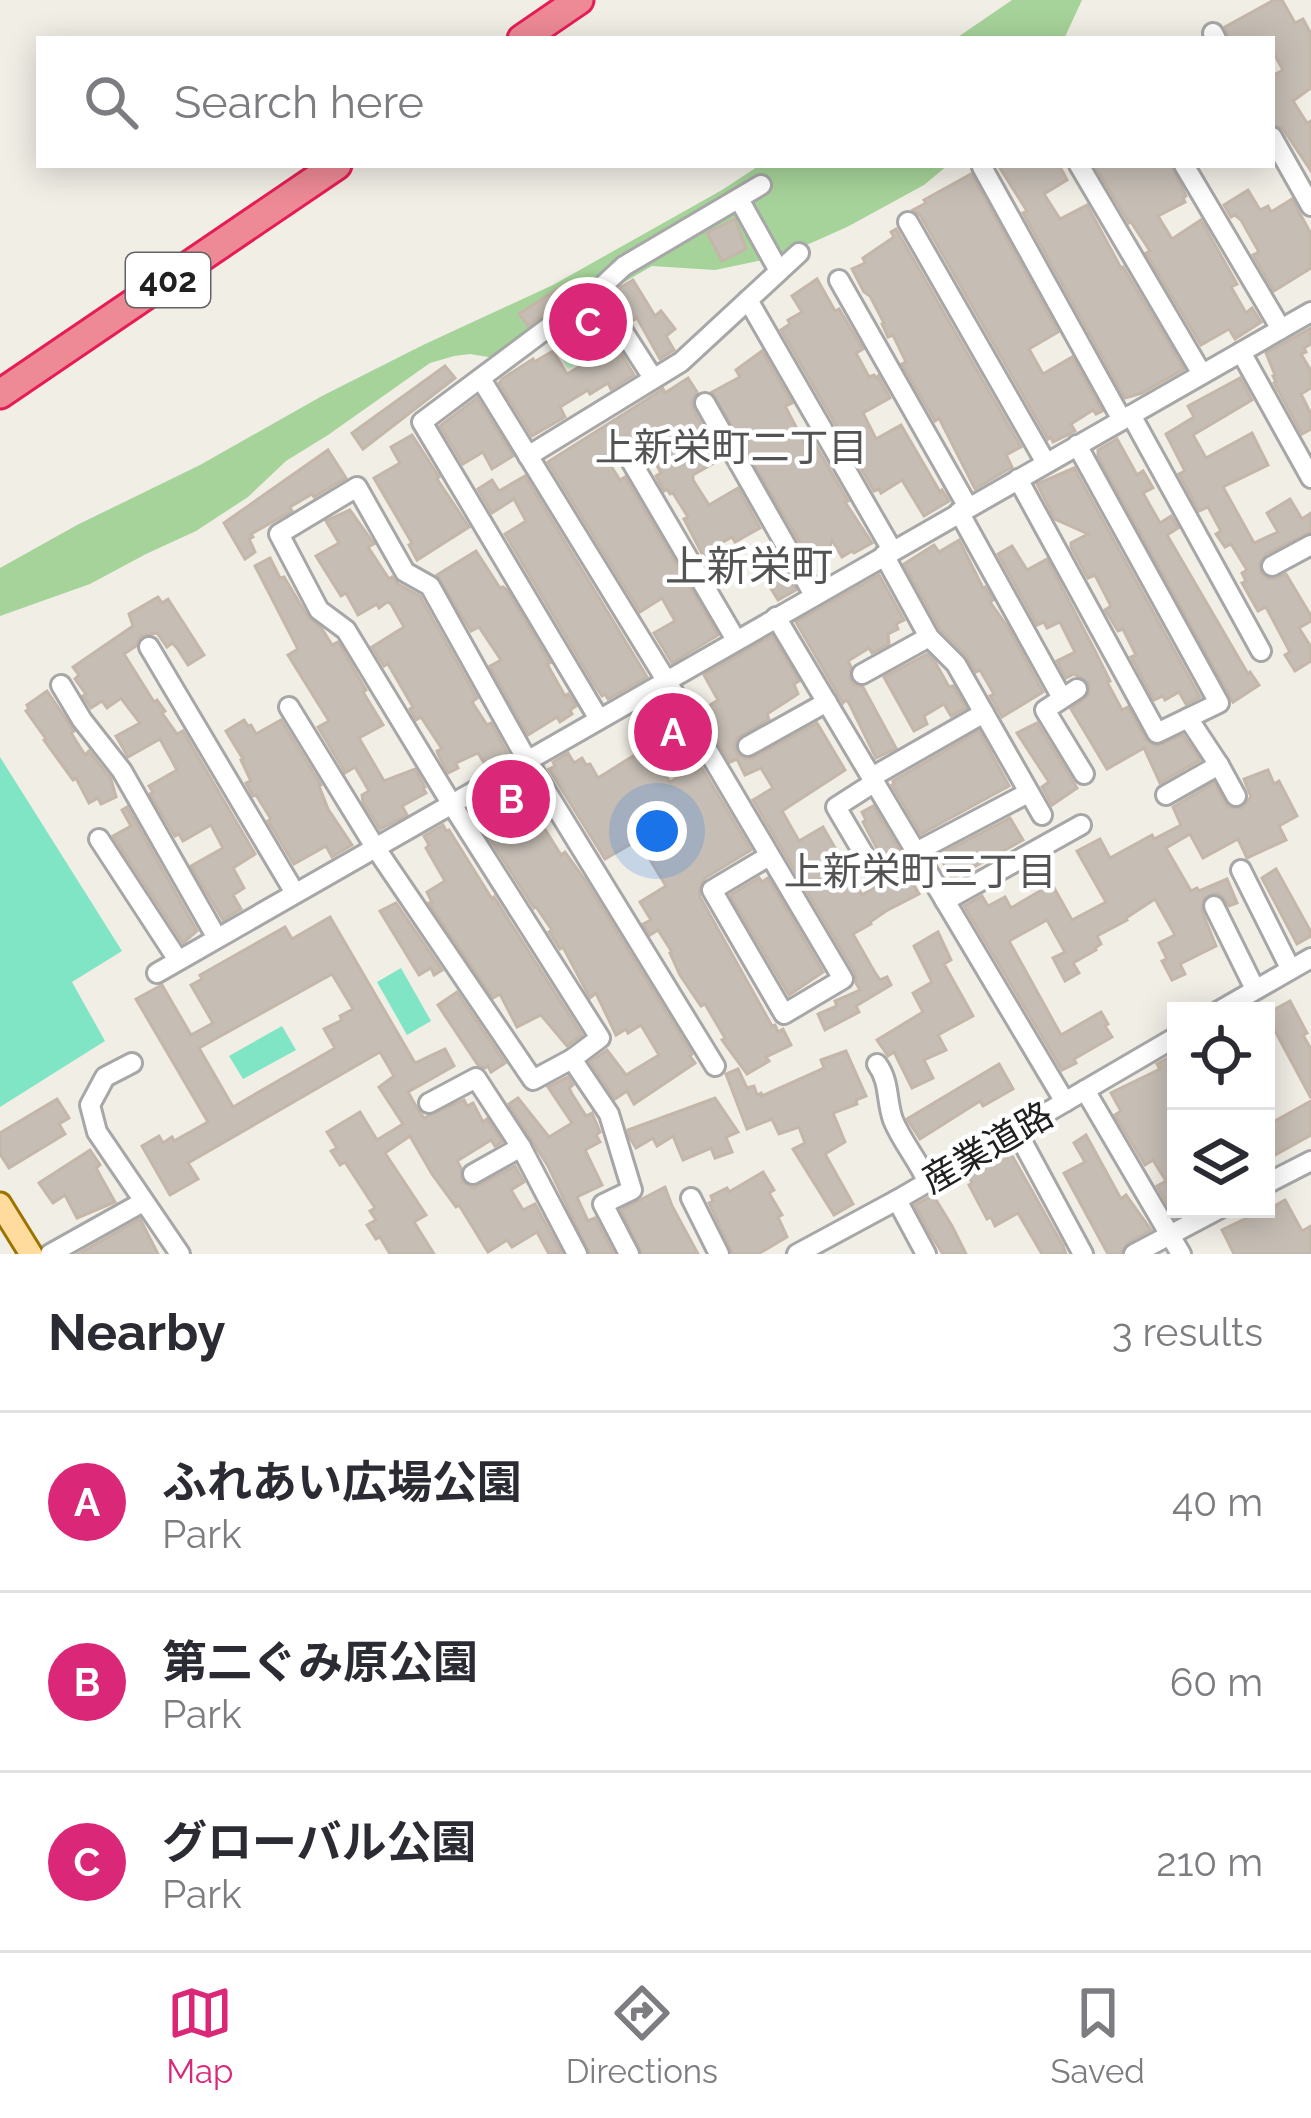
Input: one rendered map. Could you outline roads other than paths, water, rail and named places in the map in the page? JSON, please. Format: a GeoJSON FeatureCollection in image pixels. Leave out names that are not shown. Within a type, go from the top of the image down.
{"type":"FeatureCollection","features":[{"type":"Feature","properties":{"kind":"highway"},"geometry":{"type":"LineString","coordinates":[[526,36],[579,0]]}},
{"type":"Feature","properties":{"kind":"highway","name":"402"},"geometry":{"type":"LineString","coordinates":[[0,394],[333,168]]}},
{"type":"Feature","properties":{"kind":"main road"},"geometry":{"type":"LineString","coordinates":[[0,1204],[31,1254]]}},
{"type":"Feature","properties":{"kind":"street"},"geometry":{"type":"LineString","coordinates":[[1275,142],[1311,206]]}},
{"type":"Feature","properties":{"kind":"street"},"geometry":{"type":"LineString","coordinates":[[983,168],[1261,651]]}},
{"type":"Feature","properties":{"kind":"street"},"geometry":{"type":"LineString","coordinates":[[1081,168],[1202,374]]}},
{"type":"Feature","properties":{"kind":"street"},"geometry":{"type":"LineString","coordinates":[[1186,168],[1281,329]]}},
{"type":"Feature","properties":{"kind":"street"},"geometry":{"type":"LineString","coordinates":[[598,719],[422,422],[624,266],[761,184]]}},
{"type":"Feature","properties":{"kind":"street"},"geometry":{"type":"LineString","coordinates":[[739,199],[779,271]]}},
{"type":"Feature","properties":{"kind":"street"},"geometry":{"type":"LineString","coordinates":[[908,222],[1046,463]]}},
{"type":"Feature","properties":{"kind":"street"},"geometry":{"type":"LineString","coordinates":[[528,456],[680,362],[799,253]]}},
{"type":"Feature","properties":{"kind":"street"},"geometry":{"type":"LineString","coordinates":[[839,280],[1069,694],[1045,710],[1084,774]]}},
{"type":"Feature","properties":{"kind":"street"},"geometry":{"type":"LineString","coordinates":[[597,291],[653,378]]}},
{"type":"Feature","properties":{"kind":"street"},"geometry":{"type":"LineString","coordinates":[[748,300],[888,553],[928,637],[956,664],[1042,815]]}},
{"type":"Feature","properties":{"kind":"street"},"geometry":{"type":"LineString","coordinates":[[157,973],[1311,312]]}},
{"type":"Feature","properties":{"kind":"street"},"geometry":{"type":"LineString","coordinates":[[1241,352],[1311,478]]}},
{"type":"Feature","properties":{"kind":"street"},"geometry":{"type":"LineString","coordinates":[[481,379],[666,680],[843,979],[784,1014],[712,890],[770,856]]}},
{"type":"Feature","properties":{"kind":"street"},"geometry":{"type":"LineString","coordinates":[[705,403],[814,595]]}},
{"type":"Feature","properties":{"kind":"street"},"geometry":{"type":"LineString","coordinates":[[1018,478],[1157,733],[1219,703],[1077,445]]}},
{"type":"Feature","properties":{"kind":"street"},"geometry":{"type":"LineString","coordinates":[[624,449],[736,640]]}},
{"type":"Feature","properties":{"kind":"street"},"geometry":{"type":"LineString","coordinates":[[289,707],[375,847],[533,1080],[601,1038],[346,630],[319,610],[279,534],[357,487],[405,572],[430,586],[527,760],[715,1066]]}},
{"type":"Feature","properties":{"kind":"street"},"geometry":{"type":"LineString","coordinates":[[1273,566],[1311,545]]}},
{"type":"Feature","properties":{"kind":"street"},"geometry":{"type":"LineString","coordinates":[[776,617],[1065,1102]]}},
{"type":"Feature","properties":{"kind":"street"},"geometry":{"type":"LineString","coordinates":[[862,674],[928,637]]}},
{"type":"Feature","properties":{"kind":"street"},"geometry":{"type":"LineString","coordinates":[[149,647],[295,893]]}},
{"type":"Feature","properties":{"kind":"street"},"geometry":{"type":"LineString","coordinates":[[61,685],[122,771],[218,938]]}},
{"type":"Feature","properties":{"kind":"street"},"geometry":{"type":"LineString","coordinates":[[748,746],[827,702]]}},
{"type":"Feature","properties":{"kind":"street"},"geometry":{"type":"LineString","coordinates":[[875,873],[836,807],[984,713]]}},
{"type":"Feature","properties":{"kind":"street"},"geometry":{"type":"LineString","coordinates":[[1188,718],[1236,796]]}},
{"type":"Feature","properties":{"kind":"street"},"geometry":{"type":"LineString","coordinates":[[1166,795],[1220,765]]}},
{"type":"Feature","properties":{"kind":"street"},"geometry":{"type":"LineString","coordinates":[[916,852],[1028,793]]}},
{"type":"Feature","properties":{"kind":"street"},"geometry":{"type":"LineString","coordinates":[[945,901],[1081,825]]}},
{"type":"Feature","properties":{"kind":"street"},"geometry":{"type":"LineString","coordinates":[[98,839],[178,960]]}},
{"type":"Feature","properties":{"kind":"street"},"geometry":{"type":"LineString","coordinates":[[1234,1002],[1305,963],[1240,870]]}},
{"type":"Feature","properties":{"kind":"street"},"geometry":{"type":"LineString","coordinates":[[1214,906],[1255,989]]}},
{"type":"Feature","properties":{"kind":"street","name":"産業道路"},"geometry":{"type":"LineString","coordinates":[[797,1254],[1167,1042]]}},
{"type":"Feature","properties":{"kind":"street"},"geometry":{"type":"LineString","coordinates":[[572,1059],[609,1114],[632,1190],[603,1204],[629,1254]]}},
{"type":"Feature","properties":{"kind":"street"},"geometry":{"type":"LineString","coordinates":[[132,1063],[105,1077],[90,1105],[97,1132],[180,1254]]}},
{"type":"Feature","properties":{"kind":"street"},"geometry":{"type":"LineString","coordinates":[[877,1064],[889,1087],[894,1121],[927,1181]]}},
{"type":"Feature","properties":{"kind":"street"},"geometry":{"type":"LineString","coordinates":[[429,1103],[476,1078],[521,1147],[577,1254]]}},
{"type":"Feature","properties":{"kind":"street"},"geometry":{"type":"LineString","coordinates":[[1085,1090],[1181,1254]]}},
{"type":"Feature","properties":{"kind":"street"},"geometry":{"type":"LineString","coordinates":[[1016,1130],[1083,1254]]}},
{"type":"Feature","properties":{"kind":"street"},"geometry":{"type":"LineString","coordinates":[[472,1174],[521,1147]]}},
{"type":"Feature","properties":{"kind":"street"},"geometry":{"type":"LineString","coordinates":[[1275,1179],[1311,1161]]}},
{"type":"Feature","properties":{"kind":"street"},"geometry":{"type":"LineString","coordinates":[[691,1198],[719,1254]]}},
{"type":"Feature","properties":{"kind":"street"},"geometry":{"type":"LineString","coordinates":[[897,1200],[926,1254]]}},
{"type":"Feature","properties":{"kind":"street"},"geometry":{"type":"LineString","coordinates":[[50,1254],[143,1202]]}},
{"type":"Feature","properties":{"kind":"street"},"geometry":{"type":"LineString","coordinates":[[1134,1254],[1202,1218]]}},
{"type":"Feature","properties":{"kind":"place","name":"グローバル公園"},"geometry":{"type":"Point","coordinates":[588,322]}},
{"type":"Feature","properties":{"kind":"place","name":"ふれあい広場公園"},"geometry":{"type":"Point","coordinates":[673,732]}},
{"type":"Feature","properties":{"kind":"place","name":"第二ぐみ原公園"},"geometry":{"type":"Point","coordinates":[511,799]}},
{"type":"Feature","properties":{"kind":"district","name":"上新栄町二丁目"},"geometry":{"type":"Point","coordinates":[731,447]}},
{"type":"Feature","properties":{"kind":"district","name":"上新栄町"},"geometry":{"type":"Point","coordinates":[749,566]}},
{"type":"Feature","properties":{"kind":"district","name":"上新栄町三丁目"},"geometry":{"type":"Point","coordinates":[920,871]}}]}
